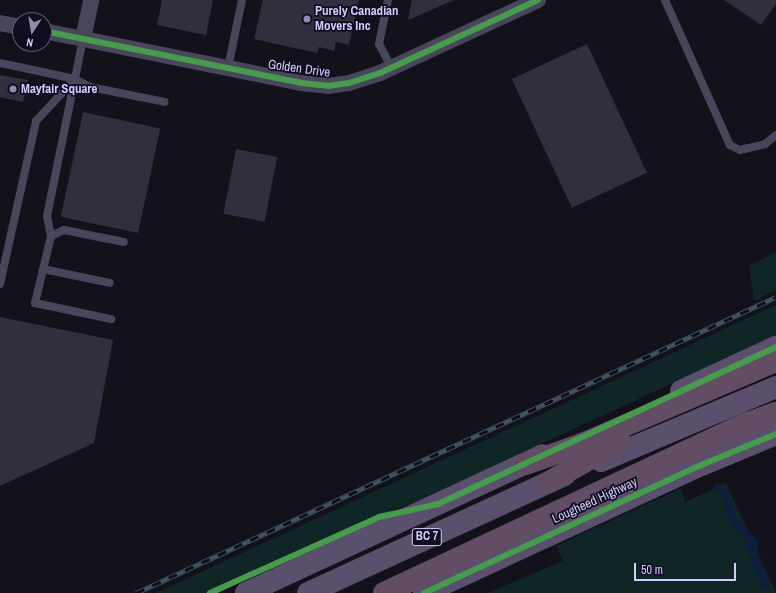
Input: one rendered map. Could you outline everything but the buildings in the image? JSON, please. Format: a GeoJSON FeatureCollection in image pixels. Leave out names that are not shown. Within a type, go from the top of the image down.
{"type":"FeatureCollection","features":[{"type":"Feature","properties":{"kind":"highway"},"geometry":{"type":"LineString","coordinates":[[526,464],[582,444],[776,361]]}},
{"type":"Feature","properties":{"kind":"highway"},"geometry":{"type":"LineString","coordinates":[[547,482],[636,434],[776,372]]}},
{"type":"Feature","properties":{"kind":"highway"},"geometry":{"type":"LineString","coordinates":[[384,593],[738,427],[776,413]]}},
{"type":"Feature","properties":{"kind":"main road"},"geometry":{"type":"LineString","coordinates":[[246,593],[526,464],[578,437],[776,346]]}},
{"type":"Feature","properties":{"kind":"main road","name":"BC 7"},"geometry":{"type":"LineString","coordinates":[[308,593],[547,482],[776,387]]}},
{"type":"Feature","properties":{"kind":"main road","name":"Lougheed Highway"},"geometry":{"type":"LineString","coordinates":[[424,593],[694,468],[776,434]]}},
{"type":"Feature","properties":{"kind":"street"},"geometry":{"type":"LineString","coordinates":[[83,39],[91,0]]}},
{"type":"Feature","properties":{"kind":"street","name":"Golden Drive"},"geometry":{"type":"LineString","coordinates":[[52,33],[228,68],[328,86],[355,82],[392,68],[538,0]]}},
{"type":"Feature","properties":{"kind":"street"},"geometry":{"type":"LineString","coordinates":[[0,23],[12,25]]}},
{"type":"Feature","properties":{"kind":"lane"},"geometry":{"type":"LineString","coordinates":[[228,68],[242,0]]}},
{"type":"Feature","properties":{"kind":"lane"},"geometry":{"type":"LineString","coordinates":[[388,0],[379,44],[392,68]]}},
{"type":"Feature","properties":{"kind":"lane"},"geometry":{"type":"LineString","coordinates":[[665,0],[730,145],[740,150],[765,144],[776,135]]}},
{"type":"Feature","properties":{"kind":"lane"},"geometry":{"type":"LineString","coordinates":[[83,39],[47,216],[50,236],[35,303],[111,319]]}},
{"type":"Feature","properties":{"kind":"lane"},"geometry":{"type":"LineString","coordinates":[[0,63],[75,79],[90,87],[165,102]]}},
{"type":"Feature","properties":{"kind":"lane"},"geometry":{"type":"LineString","coordinates":[[0,284],[36,120],[75,79]]}},
{"type":"Feature","properties":{"kind":"lane"},"geometry":{"type":"LineString","coordinates":[[50,236],[64,230],[124,242]]}},
{"type":"Feature","properties":{"kind":"lane"},"geometry":{"type":"LineString","coordinates":[[43,269],[110,283]]}},
{"type":"Feature","properties":{"kind":"green space"},"geometry":{"type":"Polygon","coordinates":[[[776,252],[776,290],[754,301],[749,266],[776,252]]]}},
{"type":"Feature","properties":{"kind":"green space"},"geometry":{"type":"Polygon","coordinates":[[[776,305],[776,335],[723,360],[420,500],[363,522],[214,593],[156,593],[776,305]]]}},
{"type":"Feature","properties":{"kind":"green space"},"geometry":{"type":"Polygon","coordinates":[[[726,483],[776,593],[487,593],[563,561],[556,546],[681,488],[685,502],[726,483]]]}},
{"type":"Feature","properties":{"kind":"water"},"geometry":{"type":"Polygon","coordinates":[[[716,483],[729,492],[736,518],[758,541],[758,553],[770,588],[763,590],[745,540],[730,522],[722,493],[713,488],[716,483]]]}},
{"type":"Feature","properties":{"kind":"railway"},"geometry":{"type":"LineString","coordinates":[[136,593],[776,297]]}},
{"type":"Feature","properties":{"kind":"cycle path"},"geometry":{"type":"LineString","coordinates":[[52,33],[301,83],[328,86],[349,83],[380,73],[538,0]]}},
{"type":"Feature","properties":{"kind":"cycle path"},"geometry":{"type":"LineString","coordinates":[[210,593],[379,517],[438,504],[776,347]]}},
{"type":"Feature","properties":{"kind":"cycle path"},"geometry":{"type":"LineString","coordinates":[[424,593],[694,468],[776,434]]}},
{"type":"Feature","properties":{"kind":"place","name":"Purely Canadian Movers Inc"},"geometry":{"type":"Point","coordinates":[307,19]}},
{"type":"Feature","properties":{"kind":"place","name":"Mayfair Square"},"geometry":{"type":"Point","coordinates":[13,89]}}]}
